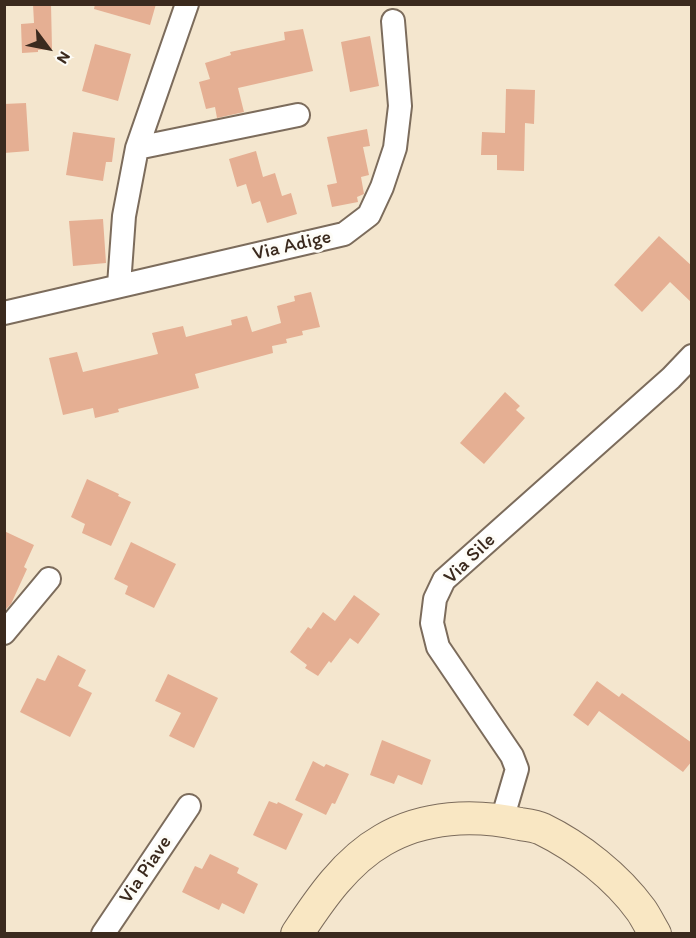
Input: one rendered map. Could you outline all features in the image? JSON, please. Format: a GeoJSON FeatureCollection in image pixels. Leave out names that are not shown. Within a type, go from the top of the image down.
{"type":"FeatureCollection","features":[{"type":"Feature","properties":{"kind":"main road"},"geometry":{"type":"LineString","coordinates":[[297,933],[344,871],[381,840],[413,825],[452,818],[502,820],[540,828],[573,848],[610,876],[641,910],[655,933]]}},
{"type":"Feature","properties":{"kind":"street"},"geometry":{"type":"LineString","coordinates":[[119,285],[124,216],[137,147],[187,4]]}},
{"type":"Feature","properties":{"kind":"street","name":"Via Adige"},"geometry":{"type":"LineString","coordinates":[[4,313],[344,234],[369,215],[382,187],[395,148],[400,106],[393,21]]}},
{"type":"Feature","properties":{"kind":"street"},"geometry":{"type":"LineString","coordinates":[[137,147],[298,115]]}},
{"type":"Feature","properties":{"kind":"street","name":"Via Sile"},"geometry":{"type":"LineString","coordinates":[[502,820],[517,769],[512,756],[438,647],[432,623],[435,599],[444,580],[661,387],[692,356]]}},
{"type":"Feature","properties":{"kind":"street"},"geometry":{"type":"LineString","coordinates":[[4,633],[49,579]]}},
{"type":"Feature","properties":{"kind":"street","name":"Via Piave"},"geometry":{"type":"LineString","coordinates":[[103,933],[189,806]]}},
{"type":"Feature","properties":{"kind":"building"},"geometry":{"type":"Polygon","coordinates":[[[33,4],[51,4],[52,49],[22,53],[21,24],[34,23],[33,4]]]}},
{"type":"Feature","properties":{"kind":"building"},"geometry":{"type":"Polygon","coordinates":[[[95,4],[156,4],[150,25],[94,9],[95,4]]]}},
{"type":"Feature","properties":{"kind":"building"},"geometry":{"type":"Polygon","coordinates":[[[303,29],[313,71],[238,88],[244,112],[217,118],[215,107],[206,109],[199,82],[210,79],[205,63],[231,55],[230,52],[285,40],[284,32],[303,29]]]}},
{"type":"Feature","properties":{"kind":"building"},"geometry":{"type":"Polygon","coordinates":[[[370,36],[379,86],[350,92],[341,42],[370,36]]]}},
{"type":"Feature","properties":{"kind":"building"},"geometry":{"type":"Polygon","coordinates":[[[95,44],[131,54],[118,101],[82,91],[95,44]]]}},
{"type":"Feature","properties":{"kind":"building"},"geometry":{"type":"Polygon","coordinates":[[[506,89],[535,90],[534,124],[525,123],[524,171],[497,170],[497,155],[481,155],[482,132],[505,133],[506,89]]]}},
{"type":"Feature","properties":{"kind":"building"},"geometry":{"type":"Polygon","coordinates":[[[26,103],[29,151],[4,153],[4,104],[26,103]]]}},
{"type":"Feature","properties":{"kind":"building"},"geometry":{"type":"Polygon","coordinates":[[[367,129],[370,146],[363,147],[369,175],[361,177],[364,194],[357,197],[358,202],[332,207],[327,185],[337,183],[327,137],[367,129]]]}},
{"type":"Feature","properties":{"kind":"building"},"geometry":{"type":"Polygon","coordinates":[[[73,132],[115,138],[112,162],[106,162],[103,181],[66,175],[73,132]]]}},
{"type":"Feature","properties":{"kind":"building"},"geometry":{"type":"Polygon","coordinates":[[[256,151],[263,177],[275,173],[282,196],[291,193],[297,214],[267,223],[260,201],[252,204],[246,184],[237,187],[229,159],[256,151]]]}},
{"type":"Feature","properties":{"kind":"building"},"geometry":{"type":"Polygon","coordinates":[[[103,219],[106,263],[73,266],[69,221],[103,219]]]}},
{"type":"Feature","properties":{"kind":"building"},"geometry":{"type":"Polygon","coordinates":[[[659,236],[692,266],[692,303],[670,282],[642,312],[614,285],[659,236]]]}},
{"type":"Feature","properties":{"kind":"building"},"geometry":{"type":"Polygon","coordinates":[[[311,292],[320,327],[302,331],[303,335],[286,339],[287,343],[272,346],[273,353],[195,374],[199,388],[118,409],[119,412],[95,418],[93,408],[63,415],[49,358],[77,352],[83,372],[158,354],[152,333],[183,326],[186,337],[232,325],[231,320],[247,316],[252,332],[281,323],[277,306],[295,301],[294,296],[311,292]]]}},
{"type":"Feature","properties":{"kind":"building"},"geometry":{"type":"Polygon","coordinates":[[[505,392],[520,406],[516,410],[525,418],[484,464],[460,443],[505,392]]]}},
{"type":"Feature","properties":{"kind":"building"},"geometry":{"type":"Polygon","coordinates":[[[87,479],[131,502],[111,546],[82,533],[85,524],[71,517],[87,479]]]}},
{"type":"Feature","properties":{"kind":"building"},"geometry":{"type":"Polygon","coordinates":[[[4,531],[34,545],[24,567],[27,569],[11,604],[4,611],[4,531]]]}},
{"type":"Feature","properties":{"kind":"building"},"geometry":{"type":"Polygon","coordinates":[[[131,542],[176,564],[154,608],[125,594],[128,586],[114,579],[131,542]]]}},
{"type":"Feature","properties":{"kind":"building"},"geometry":{"type":"Polygon","coordinates":[[[354,595],[380,614],[358,644],[350,638],[318,676],[305,668],[307,665],[290,652],[308,627],[311,629],[323,612],[335,621],[354,595]]]}},
{"type":"Feature","properties":{"kind":"building"},"geometry":{"type":"Polygon","coordinates":[[[58,655],[86,670],[78,686],[92,693],[70,737],[20,712],[37,678],[45,681],[58,655]]]}},
{"type":"Feature","properties":{"kind":"building"},"geometry":{"type":"Polygon","coordinates":[[[168,674],[218,698],[194,748],[169,736],[181,713],[155,701],[168,674]]]}},
{"type":"Feature","properties":{"kind":"building"},"geometry":{"type":"Polygon","coordinates":[[[597,681],[619,697],[622,693],[692,743],[692,761],[683,772],[599,711],[588,726],[573,715],[597,681]]]}},
{"type":"Feature","properties":{"kind":"building"},"geometry":{"type":"Polygon","coordinates":[[[382,740],[431,760],[422,785],[398,775],[394,784],[370,775],[382,740]]]}},
{"type":"Feature","properties":{"kind":"building"},"geometry":{"type":"Polygon","coordinates":[[[313,761],[324,767],[326,764],[349,774],[335,804],[332,803],[326,815],[295,800],[313,761]]]}},
{"type":"Feature","properties":{"kind":"building"},"geometry":{"type":"Polygon","coordinates":[[[269,801],[277,804],[278,802],[303,814],[286,850],[253,835],[269,801]]]}},
{"type":"Feature","properties":{"kind":"building"},"geometry":{"type":"Polygon","coordinates":[[[210,854],[239,868],[237,873],[258,884],[244,914],[222,903],[219,910],[182,892],[195,866],[202,869],[210,854]]]}}]}
